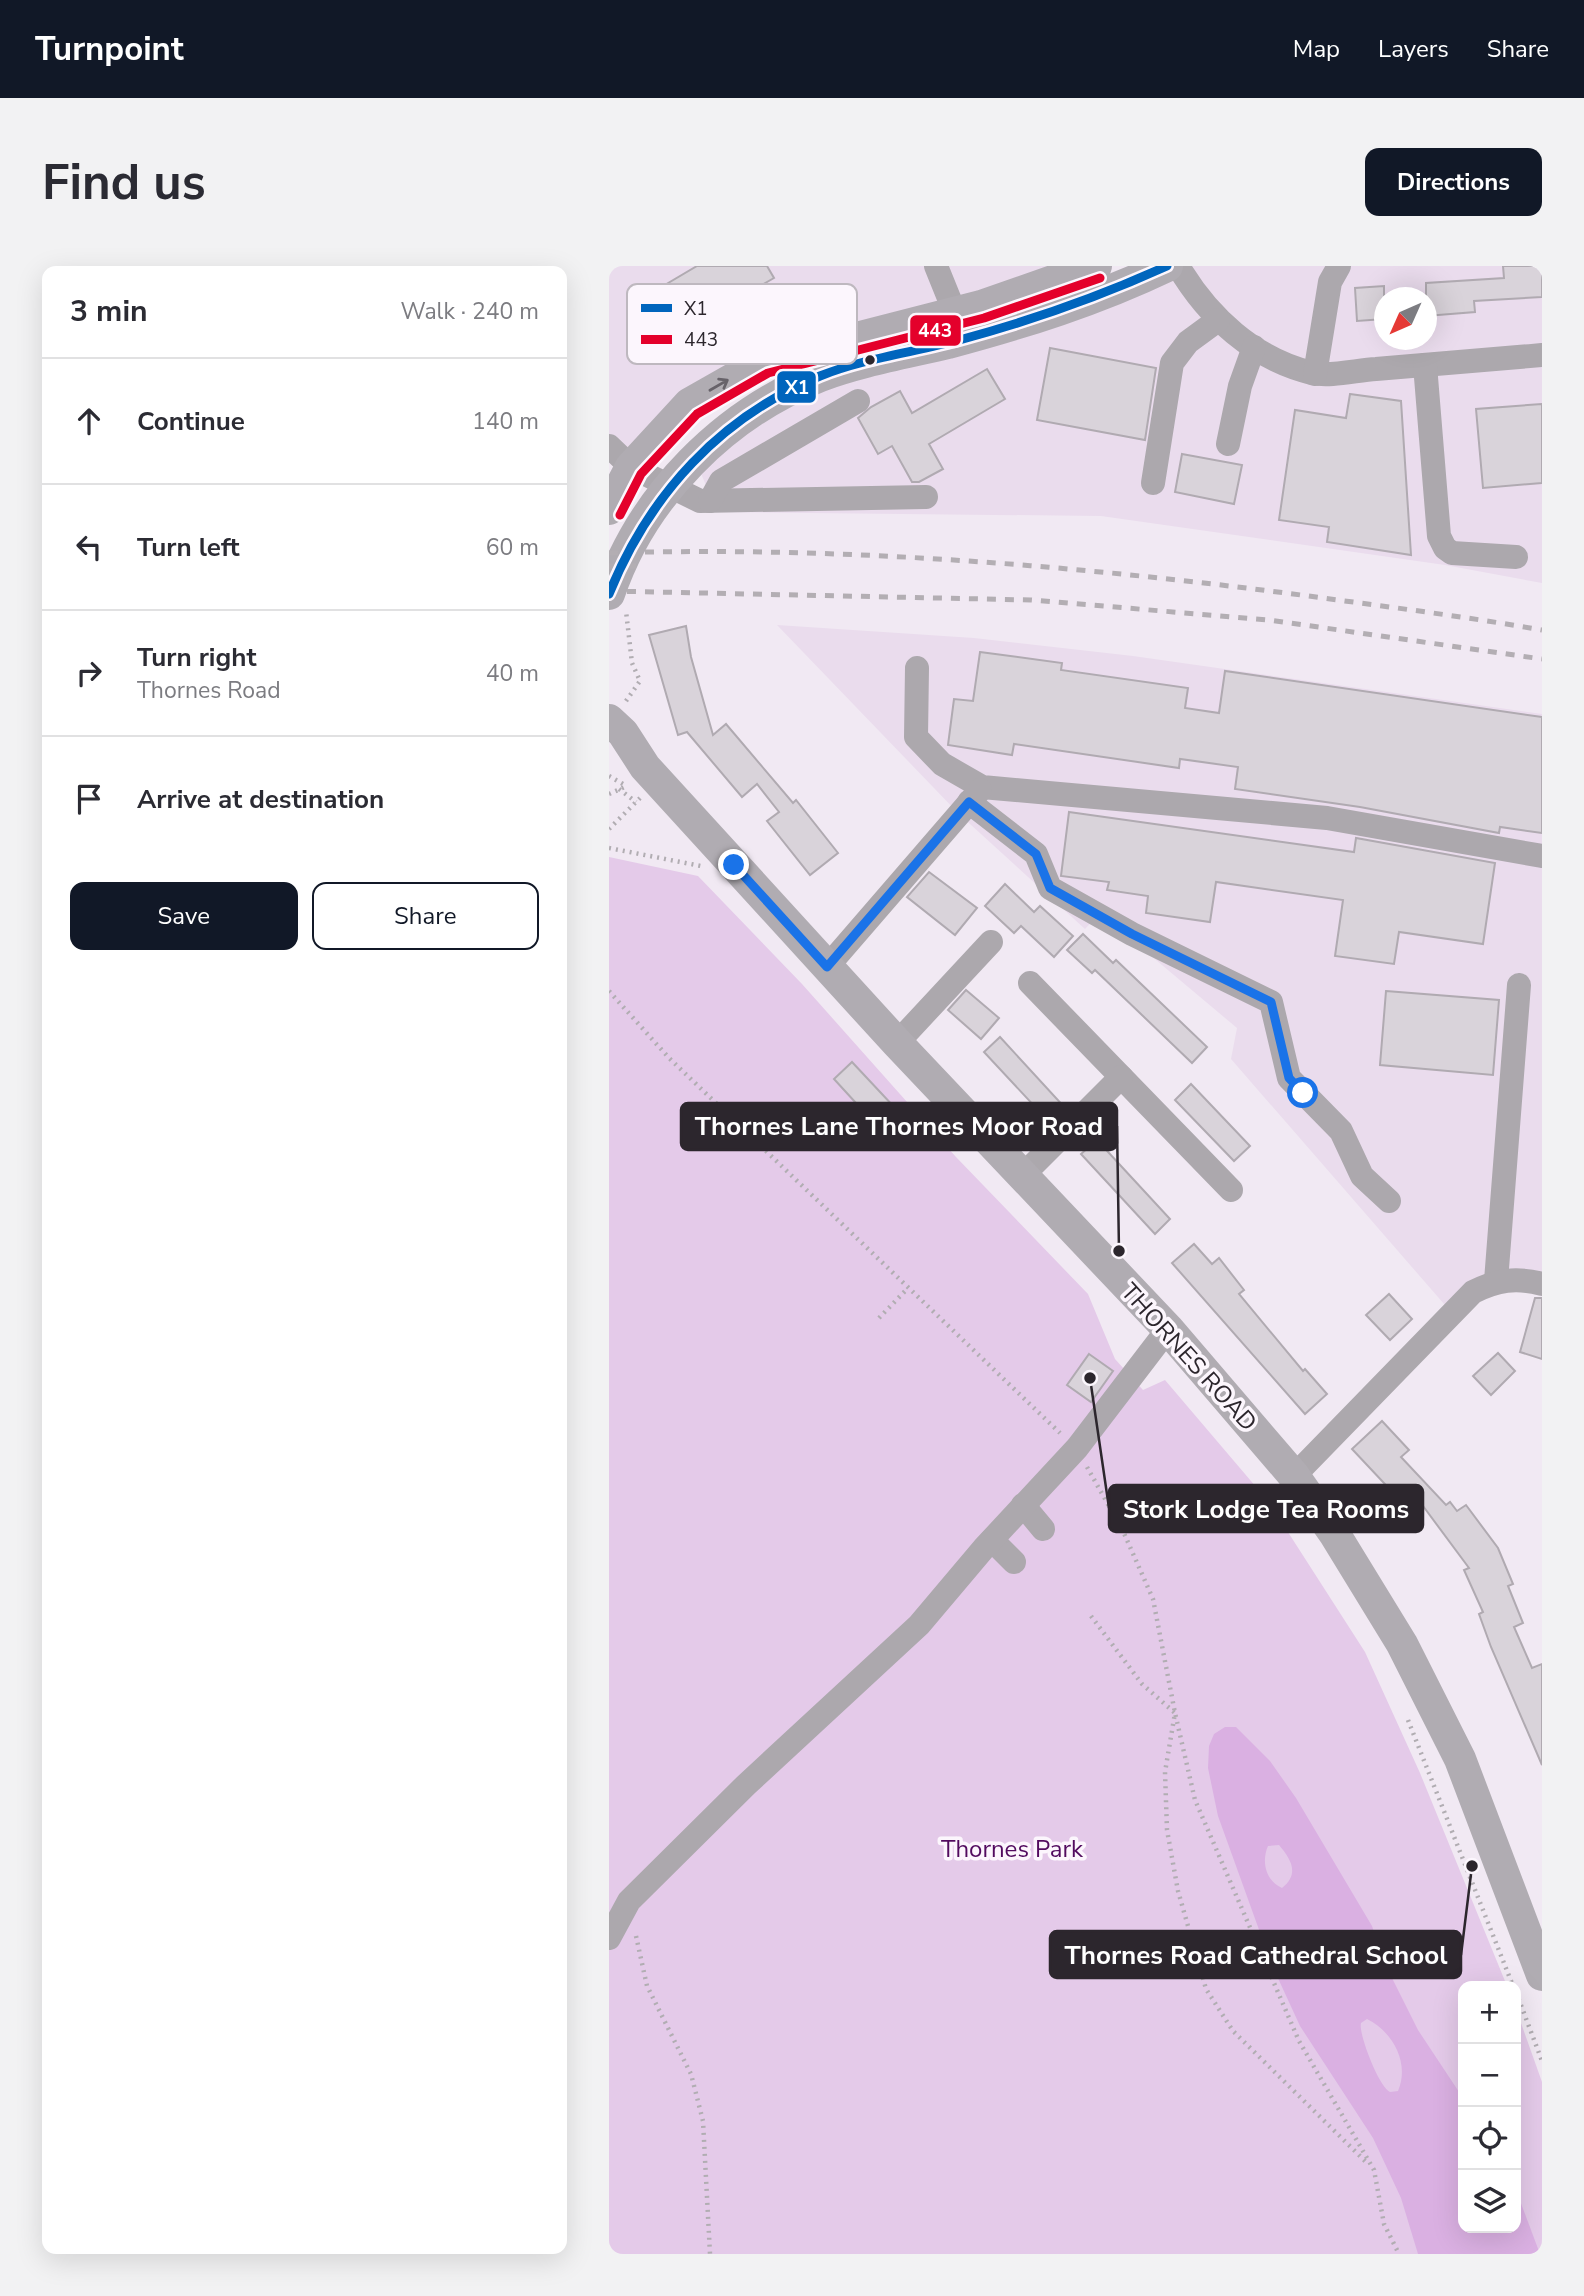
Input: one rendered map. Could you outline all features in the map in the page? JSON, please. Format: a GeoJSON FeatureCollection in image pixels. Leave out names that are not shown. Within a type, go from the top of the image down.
{"type":"FeatureCollection","features":[{"type":"Feature","properties":{"kind":"main road"},"geometry":{"type":"LineString","coordinates":[[857,338],[955,313],[1096,266]]}},
{"type":"Feature","properties":{"kind":"main road"},"geometry":{"type":"LineString","coordinates":[[618,598],[645,519],[670,487],[722,433],[800,385],[822,376],[993,331],[1107,295],[1167,266]]}},
{"type":"Feature","properties":{"kind":"main road"},"geometry":{"type":"LineString","coordinates":[[609,509],[620,457],[689,404],[759,364]]}},
{"type":"Feature","properties":{"kind":"main road"},"geometry":{"type":"LineString","coordinates":[[620,457],[649,467],[663,459],[691,432],[725,408],[761,392],[800,385]]}},
{"type":"Feature","properties":{"kind":"main road","name":"THORNES ROAD"},"geometry":{"type":"LineString","coordinates":[[610,731],[636,776],[827,967],[1021,1177],[1168,1329],[1294,1476],[1402,1644],[1460,1759],[1542,1975]]}},
{"type":"Feature","properties":{"kind":"street"},"geometry":{"type":"LineString","coordinates":[[936,266],[955,313]]}},
{"type":"Feature","properties":{"kind":"street"},"geometry":{"type":"LineString","coordinates":[[1178,266],[1192,291],[1218,320],[1277,361],[1315,374],[1542,355]]}},
{"type":"Feature","properties":{"kind":"street"},"geometry":{"type":"LineString","coordinates":[[1315,374],[1330,282],[1339,266]]}},
{"type":"Feature","properties":{"kind":"street"},"geometry":{"type":"LineString","coordinates":[[1153,483],[1172,363],[1188,342],[1218,320]]}},
{"type":"Feature","properties":{"kind":"street"},"geometry":{"type":"LineString","coordinates":[[1228,444],[1241,386],[1254,347]]}},
{"type":"Feature","properties":{"kind":"street"},"geometry":{"type":"LineString","coordinates":[[1425,365],[1439,536],[1445,548],[1453,553],[1516,556]]}},
{"type":"Feature","properties":{"kind":"street"},"geometry":{"type":"LineString","coordinates":[[710,501],[721,481],[858,401]]}},
{"type":"Feature","properties":{"kind":"street"},"geometry":{"type":"LineString","coordinates":[[620,457],[690,498],[710,501],[926,497]]}},
{"type":"Feature","properties":{"kind":"street"},"geometry":{"type":"LineString","coordinates":[[917,668],[916,737],[1036,854],[1050,888],[1132,934],[1271,1002],[1289,1078],[1341,1131],[1363,1176],[1389,1201]]}},
{"type":"Feature","properties":{"kind":"street"},"geometry":{"type":"LineString","coordinates":[[976,794],[1327,818],[1542,856]]}},
{"type":"Feature","properties":{"kind":"street"},"geometry":{"type":"LineString","coordinates":[[827,967],[976,794]]}},
{"type":"Feature","properties":{"kind":"street"},"geometry":{"type":"LineString","coordinates":[[897,1043],[992,942]]}},
{"type":"Feature","properties":{"kind":"street"},"geometry":{"type":"LineString","coordinates":[[1030,983],[1231,1190]]}},
{"type":"Feature","properties":{"kind":"street"},"geometry":{"type":"LineString","coordinates":[[1496,1281],[1519,985]]}},
{"type":"Feature","properties":{"kind":"street"},"geometry":{"type":"LineString","coordinates":[[1021,1177],[1121,1077]]}},
{"type":"Feature","properties":{"kind":"street"},"geometry":{"type":"LineString","coordinates":[[1294,1476],[1473,1292],[1496,1281],[1519,1280],[1542,1284]]}},
{"type":"Feature","properties":{"kind":"street"},"geometry":{"type":"LineString","coordinates":[[609,1938],[629,1901],[746,1785],[919,1625],[1023,1505],[1077,1448],[1168,1329]]}},
{"type":"Feature","properties":{"kind":"street"},"geometry":{"type":"LineString","coordinates":[[1023,1505],[1042,1529]]}},
{"type":"Feature","properties":{"kind":"street"},"geometry":{"type":"LineString","coordinates":[[992,1540],[1014,1562]]}},
{"type":"Feature","properties":{"kind":"path"},"geometry":{"type":"LineString","coordinates":[[610,731],[640,681],[632,663],[618,598]]}},
{"type":"Feature","properties":{"kind":"path"},"geometry":{"type":"LineString","coordinates":[[609,776],[636,776]]}},
{"type":"Feature","properties":{"kind":"path"},"geometry":{"type":"LineString","coordinates":[[609,829],[638,800],[619,789]]}},
{"type":"Feature","properties":{"kind":"path"},"geometry":{"type":"LineString","coordinates":[[609,848],[702,867]]}},
{"type":"Feature","properties":{"kind":"path"},"geometry":{"type":"LineString","coordinates":[[609,991],[669,1058],[1077,1448],[1123,1531],[1153,1599],[1195,1800],[1299,2041],[1374,2170],[1384,2224],[1398,2254]]}},
{"type":"Feature","properties":{"kind":"path"},"geometry":{"type":"LineString","coordinates":[[879,1318],[908,1289]]}},
{"type":"Feature","properties":{"kind":"path"},"geometry":{"type":"LineString","coordinates":[[1091,1616],[1142,1684],[1175,1713]]}},
{"type":"Feature","properties":{"kind":"path"},"geometry":{"type":"LineString","coordinates":[[1403,1708],[1511,1981]]}},
{"type":"Feature","properties":{"kind":"path"},"geometry":{"type":"LineString","coordinates":[[1175,1713],[1165,1772],[1167,1830],[1178,1891],[1206,1989],[1233,2031],[1374,2170]]}},
{"type":"Feature","properties":{"kind":"path"},"geometry":{"type":"LineString","coordinates":[[629,1901],[647,1986],[691,2074],[703,2121],[710,2254]]}},
{"type":"Feature","properties":{"kind":"path"},"geometry":{"type":"LineString","coordinates":[[1521,2005],[1542,2061]]}},
{"type":"Feature","properties":{"kind":"shaded area"},"geometry":{"type":"Polygon","coordinates":[[[609,266],[1096,266],[857,335],[857,284],[627,284],[627,364],[760,364],[638,458],[609,446],[609,266]]]}},
{"type":"Feature","properties":{"kind":"shaded area"},"geometry":{"type":"Polygon","coordinates":[[[1167,266],[1542,266],[1542,583],[1445,565],[1101,516],[717,512],[695,459],[742,419],[1167,266]]]}},
{"type":"Feature","properties":{"kind":"shaded area"},"geometry":{"type":"Polygon","coordinates":[[[777,625],[974,638],[1133,656],[1542,714],[1542,1284],[1530,1281],[1451,1312],[1231,1059],[1237,1028],[1100,913],[1085,929],[959,814],[777,625]]]}},
{"type":"Feature","properties":{"kind":"shaded area"},"geometry":{"type":"Polygon","coordinates":[[[1225,1727],[1236,1727],[1270,1761],[1296,1798],[1372,1926],[1385,1964],[1418,2030],[1458,2090],[1458,2233],[1521,2233],[1521,2203],[1540,2254],[1418,2254],[1401,2198],[1373,2138],[1300,2026],[1271,1963],[1218,1816],[1208,1768],[1209,1746],[1214,1734],[1225,1727]],[[1279,1845],[1268,1846],[1266,1870],[1272,1881],[1282,1888],[1288,1883],[1292,1872],[1287,1856],[1279,1845]],[[1367,2019],[1361,2023],[1370,2059],[1385,2088],[1390,2092],[1398,2091],[1402,2070],[1397,2049],[1385,2032],[1367,2019]]]}},
{"type":"Feature","properties":{"kind":"green space","name":"Thornes Park"},"geometry":{"type":"Polygon","coordinates":[[[609,857],[698,876],[802,984],[956,1157],[1088,1294],[1115,1359],[1143,1390],[1165,1380],[1268,1501],[1365,1652],[1420,1773],[1505,1981],[1458,1981],[1458,2233],[1521,2233],[1521,2023],[1542,2082],[1542,2254],[609,2254],[609,857]]]}},
{"type":"Feature","properties":{"kind":"building"},"geometry":{"type":"Polygon","coordinates":[[[697,266],[767,266],[774,278],[764,284],[667,284],[697,266]]]}},
{"type":"Feature","properties":{"kind":"building"},"geometry":{"type":"Polygon","coordinates":[[[1503,266],[1542,266],[1542,297],[1474,301],[1475,312],[1437,315],[1437,287],[1426,287],[1426,283],[1504,278],[1503,266]]]}},
{"type":"Feature","properties":{"kind":"building"},"geometry":{"type":"Polygon","coordinates":[[[1384,286],[1374,287],[1374,320],[1357,321],[1355,288],[1384,286]]]}},
{"type":"Feature","properties":{"kind":"building"},"geometry":{"type":"Polygon","coordinates":[[[1050,348],[1156,368],[1145,440],[1037,420],[1050,348]]]}},
{"type":"Feature","properties":{"kind":"building"},"geometry":{"type":"Polygon","coordinates":[[[987,369],[1005,399],[929,444],[943,469],[919,482],[912,482],[892,446],[878,454],[858,418],[871,407],[900,391],[912,413],[987,369]]]}},
{"type":"Feature","properties":{"kind":"building"},"geometry":{"type":"Polygon","coordinates":[[[1350,394],[1401,401],[1411,555],[1327,542],[1329,527],[1279,520],[1295,410],[1346,418],[1350,394]]]}},
{"type":"Feature","properties":{"kind":"building"},"geometry":{"type":"Polygon","coordinates":[[[1542,404],[1542,483],[1483,488],[1476,409],[1542,404]]]}},
{"type":"Feature","properties":{"kind":"building"},"geometry":{"type":"Polygon","coordinates":[[[1182,454],[1242,465],[1234,504],[1175,492],[1182,454]]]}},
{"type":"Feature","properties":{"kind":"building"},"geometry":{"type":"Polygon","coordinates":[[[686,626],[691,657],[713,735],[726,724],[793,803],[796,800],[838,853],[810,875],[767,821],[779,812],[757,784],[742,797],[687,732],[678,735],[649,635],[686,626]]]}},
{"type":"Feature","properties":{"kind":"building"},"geometry":{"type":"Polygon","coordinates":[[[980,652],[1062,663],[1061,670],[1188,688],[1185,708],[1219,713],[1225,671],[1542,717],[1542,833],[1500,827],[1499,833],[1360,807],[1235,789],[1238,767],[1180,759],[1179,768],[1014,744],[1012,755],[948,745],[954,699],[973,701],[980,652]]]}},
{"type":"Feature","properties":{"kind":"building"},"geometry":{"type":"Polygon","coordinates":[[[1069,812],[1354,852],[1356,838],[1495,863],[1483,944],[1399,932],[1394,964],[1335,956],[1343,900],[1216,882],[1210,922],[1146,913],[1148,896],[1107,890],[1109,882],[1061,876],[1069,812]]]}},
{"type":"Feature","properties":{"kind":"building"},"geometry":{"type":"Polygon","coordinates":[[[929,872],[977,908],[955,935],[907,897],[929,872]]]}},
{"type":"Feature","properties":{"kind":"building"},"geometry":{"type":"Polygon","coordinates":[[[1005,884],[1034,912],[1040,906],[1073,936],[1054,957],[1021,926],[1014,933],[985,906],[1005,884]]]}},
{"type":"Feature","properties":{"kind":"building"},"geometry":{"type":"Polygon","coordinates":[[[1083,934],[1113,963],[1116,960],[1207,1047],[1192,1063],[1095,970],[1092,973],[1067,950],[1083,934]]]}},
{"type":"Feature","properties":{"kind":"building"},"geometry":{"type":"Polygon","coordinates":[[[966,990],[999,1018],[981,1039],[948,1010],[966,990]]]}},
{"type":"Feature","properties":{"kind":"building"},"geometry":{"type":"Polygon","coordinates":[[[1386,991],[1499,1000],[1493,1075],[1380,1065],[1386,991]]]}},
{"type":"Feature","properties":{"kind":"building"},"geometry":{"type":"Polygon","coordinates":[[[1000,1037],[1067,1110],[1052,1125],[984,1052],[1000,1037]]]}},
{"type":"Feature","properties":{"kind":"building"},"geometry":{"type":"Polygon","coordinates":[[[852,1062],[896,1109],[877,1126],[834,1079],[852,1062]]]}},
{"type":"Feature","properties":{"kind":"building"},"geometry":{"type":"Polygon","coordinates":[[[1191,1084],[1250,1146],[1234,1161],[1175,1100],[1191,1084]]]}},
{"type":"Feature","properties":{"kind":"building"},"geometry":{"type":"Polygon","coordinates":[[[1097,1140],[1170,1219],[1155,1234],[1081,1154],[1097,1140]]]}},
{"type":"Feature","properties":{"kind":"building"},"geometry":{"type":"Polygon","coordinates":[[[1194,1244],[1212,1264],[1219,1258],[1244,1290],[1239,1294],[1303,1371],[1305,1369],[1327,1394],[1305,1414],[1172,1263],[1194,1244]]]}},
{"type":"Feature","properties":{"kind":"building"},"geometry":{"type":"Polygon","coordinates":[[[1389,1294],[1412,1319],[1390,1340],[1366,1315],[1389,1294]]]}},
{"type":"Feature","properties":{"kind":"building"},"geometry":{"type":"Polygon","coordinates":[[[1535,1298],[1542,1298],[1542,1359],[1520,1352],[1535,1298]]]}},
{"type":"Feature","properties":{"kind":"building"},"geometry":{"type":"Polygon","coordinates":[[[1498,1353],[1515,1371],[1491,1395],[1473,1376],[1498,1353]]]}},
{"type":"Feature","properties":{"kind":"building"},"geometry":{"type":"Polygon","coordinates":[[[1089,1354],[1113,1371],[1091,1402],[1067,1385],[1089,1354]]]}},
{"type":"Feature","properties":{"kind":"building"},"geometry":{"type":"Polygon","coordinates":[[[1382,1421],[1409,1450],[1401,1457],[1446,1505],[1450,1502],[1457,1511],[1466,1505],[1498,1548],[1513,1584],[1508,1586],[1523,1623],[1514,1627],[1532,1668],[1542,1664],[1542,1765],[1491,1647],[1479,1614],[1483,1612],[1464,1570],[1469,1568],[1423,1506],[1414,1515],[1352,1449],[1382,1421]]]}},
{"type":"Feature","properties":{"kind":"railway"},"geometry":{"type":"LineString","coordinates":[[609,553],[782,552],[1042,567],[1215,584],[1542,630]]}},
{"type":"Feature","properties":{"kind":"railway"},"geometry":{"type":"LineString","coordinates":[[609,566],[636,566]]}},
{"type":"Feature","properties":{"kind":"railway"},"geometry":{"type":"LineString","coordinates":[[609,591],[1031,600],[1269,620],[1542,659]]}},
{"type":"Feature","properties":{"kind":"transit line","name":"X1"},"geometry":{"type":"LineString","coordinates":[[857,364],[963,339],[1041,315],[1167,266]]}},
{"type":"Feature","properties":{"kind":"transit line","name":"443"},"geometry":{"type":"LineString","coordinates":[[857,350],[984,318],[1100,278]]}},
{"type":"Feature","properties":{"kind":"transit line","name":"443"},"geometry":{"type":"LineString","coordinates":[[620,515],[641,474],[697,414],[768,373],[803,364]]}},
{"type":"Feature","properties":{"kind":"transit line","name":"X1"},"geometry":{"type":"LineString","coordinates":[[609,594],[625,558],[645,524],[667,492],[692,463],[750,413],[820,376],[855,364]]}},
{"type":"Feature","properties":{"kind":"place","name":"Thornes Lane Thornes Moor Road"},"geometry":{"type":"Point","coordinates":[1119,1251]}},
{"type":"Feature","properties":{"kind":"place","name":"Stork Lodge Tea Rooms"},"geometry":{"type":"Point","coordinates":[1090,1378]}},
{"type":"Feature","properties":{"kind":"place","name":"Thornes Road Cathedral School"},"geometry":{"type":"Point","coordinates":[1472,1866]}},
{"type":"Feature","properties":{"kind":"route"},"geometry":{"type":"LineString","coordinates":[[734,865],[827,967],[969,802],[1036,854],[1050,888],[1132,934],[1271,1002],[1289,1078],[1303,1093]]}}]}
